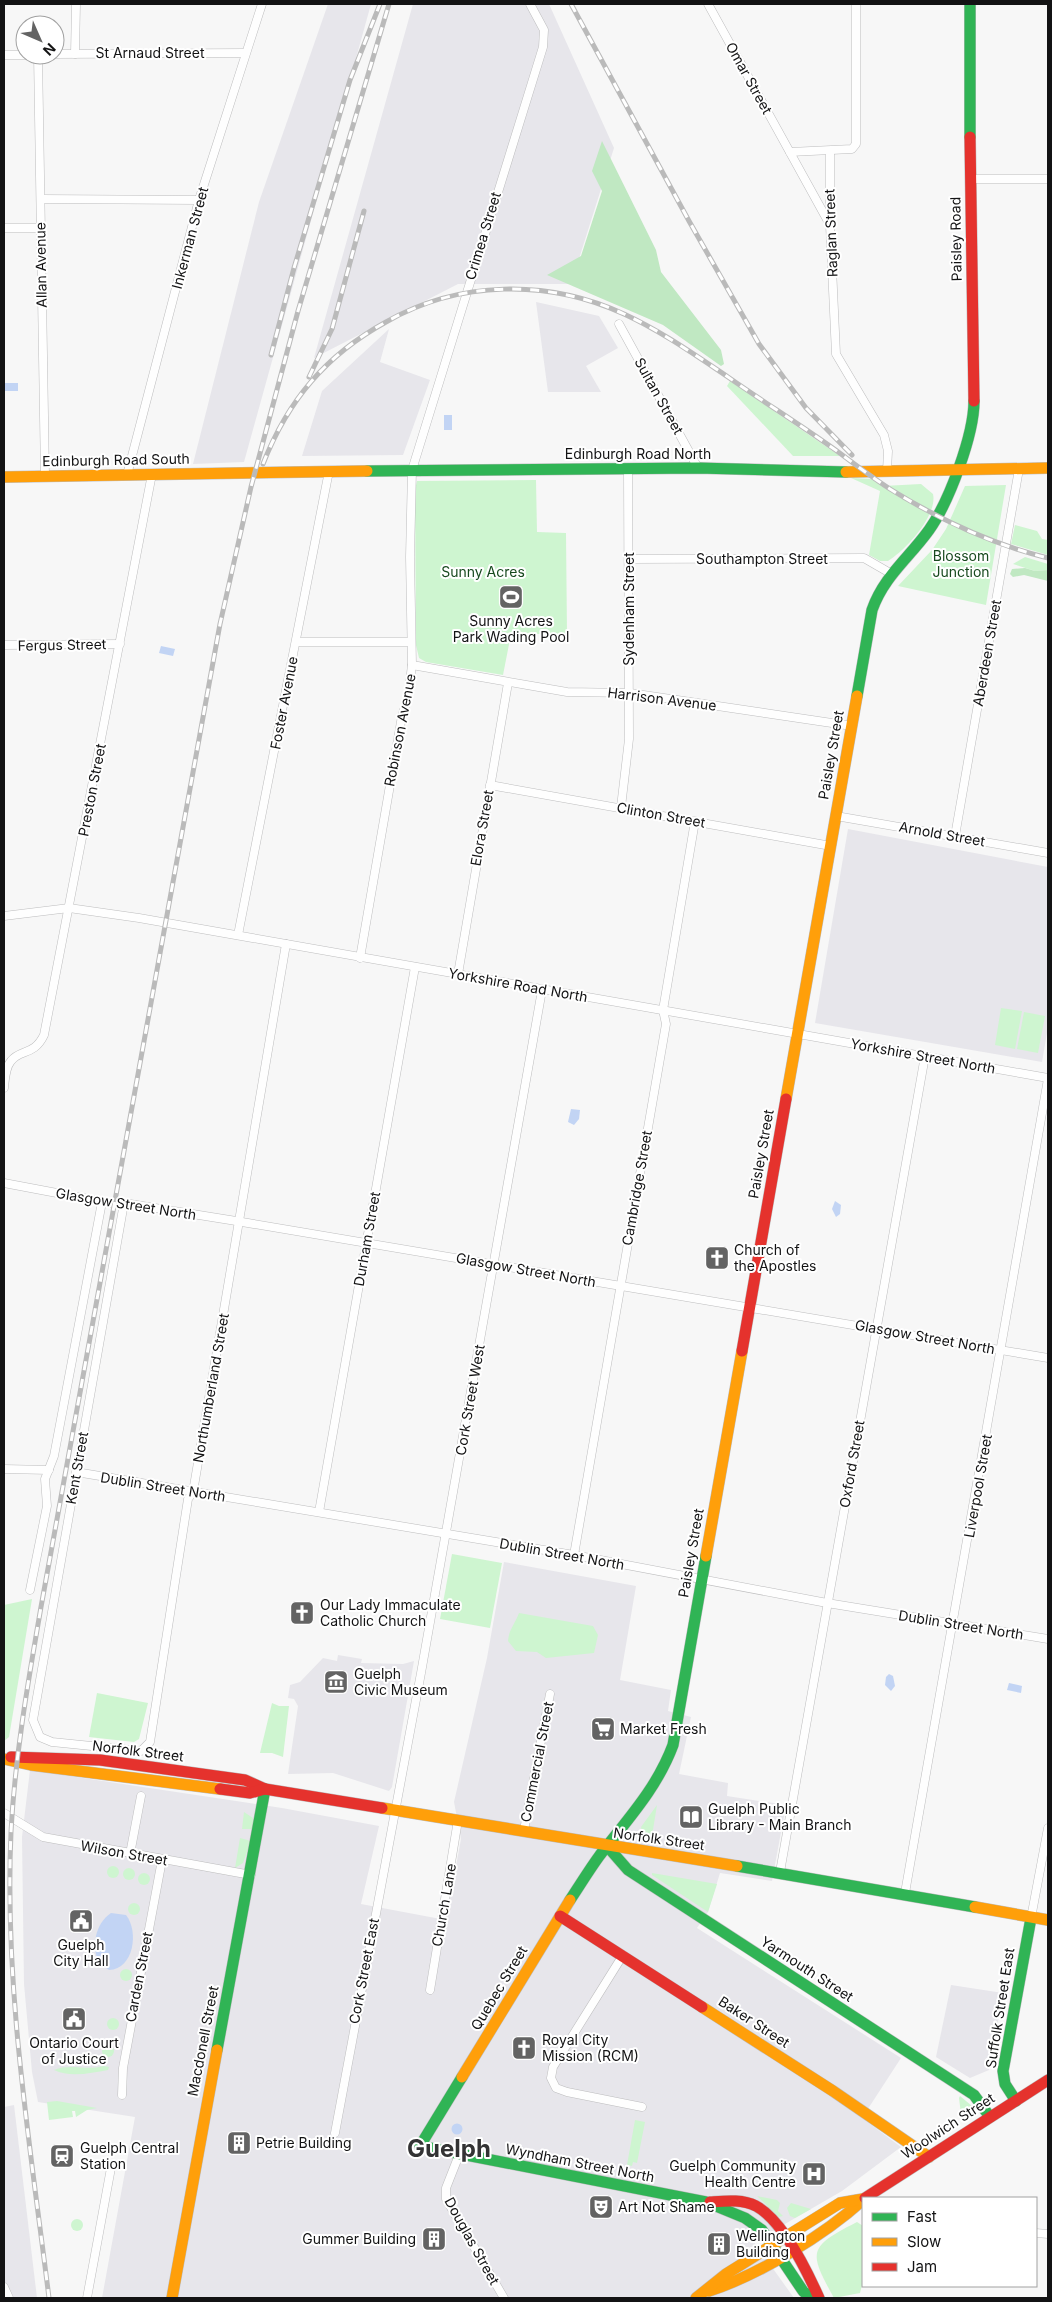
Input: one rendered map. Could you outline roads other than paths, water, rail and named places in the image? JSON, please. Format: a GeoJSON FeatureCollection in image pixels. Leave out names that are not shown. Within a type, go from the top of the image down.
{"type":"FeatureCollection","features":[{"type":"Feature","properties":{"kind":"main road","name":"Paisley Road"},"geometry":{"type":"LineString","coordinates":[[956,470],[971,429],[974,408],[970,179],[970,4]]}},
{"type":"Feature","properties":{"kind":"main road","name":"Edinburgh Road North"},"geometry":{"type":"LineString","coordinates":[[229,474],[412,470],[628,470],[698,468],[887,471],[1048,468]]}},
{"type":"Feature","properties":{"kind":"main road","name":"Paisley Street"},"geometry":{"type":"LineString","coordinates":[[607,1846],[655,1786],[668,1762],[674,1741],[872,610],[876,596],[890,573],[933,524],[956,470]]}},
{"type":"Feature","properties":{"kind":"main road","name":"Edinburgh Road South"},"geometry":{"type":"LineString","coordinates":[[4,476],[229,474]]}},
{"type":"Feature","properties":{"kind":"main road","name":"Norfolk Street"},"geometry":{"type":"LineString","coordinates":[[4,1758],[31,1765],[250,1792],[266,1790],[396,1810],[524,1830],[607,1846],[906,1893],[1048,1920]]}},
{"type":"Feature","properties":{"kind":"main road","name":"Macdonell Street"},"geometry":{"type":"LineString","coordinates":[[172,2298],[266,1790]]}},
{"type":"Feature","properties":{"kind":"main road","name":"Quebec Street"},"geometry":{"type":"LineString","coordinates":[[420,2146],[560,1916],[607,1846]]}},
{"type":"Feature","properties":{"kind":"main road","name":"Yarmouth Street"},"geometry":{"type":"LineString","coordinates":[[607,1846],[628,1870],[974,2095],[990,2117]]}},
{"type":"Feature","properties":{"kind":"main road","name":"Baker Street"},"geometry":{"type":"LineString","coordinates":[[560,1916],[833,2091],[929,2156]]}},
{"type":"Feature","properties":{"kind":"main road","name":"Suffolk Street East"},"geometry":{"type":"LineString","coordinates":[[1016,2101],[1005,2084],[1002,2071],[1031,1918]]}},
{"type":"Feature","properties":{"kind":"main road","name":"Woolwich Street"},"geometry":{"type":"LineString","coordinates":[[867,2197],[1048,2080]]}},
{"type":"Feature","properties":{"kind":"main road","name":"Wyndham Street North"},"geometry":{"type":"LineString","coordinates":[[420,2146],[706,2202],[752,2221],[762,2230],[803,2292],[811,2298]]}},
{"type":"Feature","properties":{"kind":"main road","name":"Woolwich Street"},"geometry":{"type":"LineString","coordinates":[[700,2295],[726,2274],[840,2203],[862,2199]]}},
{"type":"Feature","properties":{"kind":"main road","name":"Wyndham Street North"},"geometry":{"type":"LineString","coordinates":[[706,2202],[735,2201],[757,2207],[773,2221],[814,2285],[819,2298]]}},
{"type":"Feature","properties":{"kind":"main road","name":"Woolwich Street"},"geometry":{"type":"LineString","coordinates":[[700,2295],[733,2284],[847,2215],[862,2201]]}},
{"type":"Feature","properties":{"kind":"street"},"geometry":{"type":"LineString","coordinates":[[75,54],[76,4]]}},
{"type":"Feature","properties":{"kind":"street","name":"Inkerman Street"},"geometry":{"type":"LineString","coordinates":[[128,474],[199,200],[262,4]]}},
{"type":"Feature","properties":{"kind":"street","name":"Crimea Street"},"geometry":{"type":"LineString","coordinates":[[412,470],[543,47],[544,30],[530,4]]}},
{"type":"Feature","properties":{"kind":"street","name":"Omar Street"},"geometry":{"type":"LineString","coordinates":[[708,4],[830,224]]}},
{"type":"Feature","properties":{"kind":"street"},"geometry":{"type":"LineString","coordinates":[[790,152],[852,149],[857,139],[856,4]]}},
{"type":"Feature","properties":{"kind":"street","name":"St Arnaud Street"},"geometry":{"type":"LineString","coordinates":[[65,54],[245,53]]}},
{"type":"Feature","properties":{"kind":"street","name":"Allan Avenue"},"geometry":{"type":"LineString","coordinates":[[38,65],[44,476]]}},
{"type":"Feature","properties":{"kind":"street","name":"Raglan Street"},"geometry":{"type":"LineString","coordinates":[[830,151],[830,224],[836,354],[884,435],[888,451],[887,471]]}},
{"type":"Feature","properties":{"kind":"street"},"geometry":{"type":"LineString","coordinates":[[970,179],[1048,179]]}},
{"type":"Feature","properties":{"kind":"street"},"geometry":{"type":"LineString","coordinates":[[41,199],[199,200]]}},
{"type":"Feature","properties":{"kind":"street"},"geometry":{"type":"LineString","coordinates":[[4,228],[40,228]]}},
{"type":"Feature","properties":{"kind":"street","name":"Sultan Street"},"geometry":{"type":"LineString","coordinates":[[619,324],[698,468]]}},
{"type":"Feature","properties":{"kind":"street","name":"Aberdeen Street"},"geometry":{"type":"LineString","coordinates":[[955,836],[1018,469]]}},
{"type":"Feature","properties":{"kind":"street","name":"Robinson Avenue"},"geometry":{"type":"LineString","coordinates":[[360,958],[400,722],[408,697],[412,665],[412,470]]}},
{"type":"Feature","properties":{"kind":"street","name":"Sydenham Street"},"geometry":{"type":"LineString","coordinates":[[621,807],[630,739],[628,470]]}},
{"type":"Feature","properties":{"kind":"street","name":"Foster Avenue"},"geometry":{"type":"LineString","coordinates":[[238,935],[329,472]]}},
{"type":"Feature","properties":{"kind":"street","name":"Preston Street"},"geometry":{"type":"LineString","coordinates":[[4,1088],[10,1062],[14,1058],[34,1049],[44,1035],[152,474]]}},
{"type":"Feature","properties":{"kind":"street","name":"Southampton Street"},"geometry":{"type":"LineString","coordinates":[[629,559],[859,558],[869,560],[890,573]]}},
{"type":"Feature","properties":{"kind":"street"},"geometry":{"type":"LineString","coordinates":[[297,642],[411,642]]}},
{"type":"Feature","properties":{"kind":"street","name":"Fergus Street"},"geometry":{"type":"LineString","coordinates":[[4,645],[120,644]]}},
{"type":"Feature","properties":{"kind":"street","name":"Harrison Avenue"},"geometry":{"type":"LineString","coordinates":[[412,665],[567,692],[630,693],[852,726]]}},
{"type":"Feature","properties":{"kind":"street","name":"Elora Street"},"geometry":{"type":"LineString","coordinates":[[458,974],[508,683]]}},
{"type":"Feature","properties":{"kind":"street","name":"Clinton Street"},"geometry":{"type":"LineString","coordinates":[[490,785],[831,846]]}},
{"type":"Feature","properties":{"kind":"street","name":"Arnold Street"},"geometry":{"type":"LineString","coordinates":[[836,816],[1048,853]]}},
{"type":"Feature","properties":{"kind":"street","name":"Cambridge Street"},"geometry":{"type":"LineString","coordinates":[[574,1555],[666,1024],[663,1010],[695,821]]}},
{"type":"Feature","properties":{"kind":"street"},"geometry":{"type":"LineString","coordinates":[[4,916],[69,908],[238,935]]}},
{"type":"Feature","properties":{"kind":"street","name":"Yorkshire Road North"},"geometry":{"type":"LineString","coordinates":[[238,935],[798,1034]]}},
{"type":"Feature","properties":{"kind":"street","name":"Northumberland Street"},"geometry":{"type":"LineString","coordinates":[[37,1734],[44,1740],[65,1745],[140,1751],[150,1742],[188,1499],[193,1492],[286,944]]}},
{"type":"Feature","properties":{"kind":"street","name":"Durham Street"},"geometry":{"type":"LineString","coordinates":[[319,1512],[415,966]]}},
{"type":"Feature","properties":{"kind":"street","name":"Cork Street West"},"geometry":{"type":"LineString","coordinates":[[396,1810],[542,990]]}},
{"type":"Feature","properties":{"kind":"street","name":"Yorkshire Street North"},"geometry":{"type":"LineString","coordinates":[[798,1034],[1048,1079]]}},
{"type":"Feature","properties":{"kind":"street","name":"Oxford Street"},"geometry":{"type":"LineString","coordinates":[[780,1872],[925,1056]]}},
{"type":"Feature","properties":{"kind":"street","name":"Liverpool Street"},"geometry":{"type":"LineString","coordinates":[[906,1893],[1048,1079]]}},
{"type":"Feature","properties":{"kind":"street","name":"Glasgow Street North"},"geometry":{"type":"LineString","coordinates":[[4,1183],[102,1202],[124,1203],[494,1264],[1048,1358]]}},
{"type":"Feature","properties":{"kind":"street","name":"Kent Street"},"geometry":{"type":"LineString","coordinates":[[30,1590],[47,1506],[45,1479],[56,1447],[102,1202]]}},
{"type":"Feature","properties":{"kind":"street","name":"Kent Street"},"geometry":{"type":"LineString","coordinates":[[37,1734],[34,1720],[124,1203]]}},
{"type":"Feature","properties":{"kind":"street"},"geometry":{"type":"LineString","coordinates":[[4,1469],[49,1470]]}},
{"type":"Feature","properties":{"kind":"street","name":"Dublin Street North"},"geometry":{"type":"LineString","coordinates":[[76,1472],[574,1555],[827,1603],[1048,1639]]}},
{"type":"Feature","properties":{"kind":"street","name":"Commercial Street"},"geometry":{"type":"LineString","coordinates":[[524,1830],[550,1694]]}},
{"type":"Feature","properties":{"kind":"street"},"geometry":{"type":"LineString","coordinates":[[130,1854],[141,1796]]}},
{"type":"Feature","properties":{"kind":"street","name":"Cork Street East"},"geometry":{"type":"LineString","coordinates":[[335,2133],[396,1810]]}},
{"type":"Feature","properties":{"kind":"street","name":"Wilson Street"},"geometry":{"type":"LineString","coordinates":[[4,1814],[43,1838],[251,1875]]}},
{"type":"Feature","properties":{"kind":"street","name":"Church Lane"},"geometry":{"type":"LineString","coordinates":[[430,1990],[458,1820]]}},
{"type":"Feature","properties":{"kind":"street"},"geometry":{"type":"LineString","coordinates":[[1031,1918],[1048,1828]]}},
{"type":"Feature","properties":{"kind":"street","name":"Carden Street"},"geometry":{"type":"LineString","coordinates":[[122,2095],[122,2068],[162,1860]]}},
{"type":"Feature","properties":{"kind":"street"},"geometry":{"type":"LineString","coordinates":[[623,1956],[553,2067],[551,2078],[556,2088],[567,2092],[642,2107]]}},
{"type":"Feature","properties":{"kind":"street","name":"Douglas Street"},"geometry":{"type":"LineString","coordinates":[[459,2155],[446,2188],[446,2200],[504,2298]]}},
{"type":"Feature","properties":{"kind":"street"},"geometry":{"type":"LineString","coordinates":[[87,2298],[111,2168]]}},
{"type":"Feature","properties":{"kind":"street"},"geometry":{"type":"LineString","coordinates":[[4,2286],[9,2298]]}},
{"type":"Feature","properties":{"kind":"water"},"geometry":{"type":"Polygon","coordinates":[[[4,383],[18,383],[18,391],[4,391],[4,383]]]}},
{"type":"Feature","properties":{"kind":"water"},"geometry":{"type":"Polygon","coordinates":[[[444,415],[452,415],[452,430],[444,430],[444,415]]]}},
{"type":"Feature","properties":{"kind":"water","name":"Sunny Acres Park Wading Pool"},"geometry":{"type":"Polygon","coordinates":[[[511,585],[519,589],[523,597],[519,605],[511,609],[503,605],[499,597],[503,589],[511,585]]]}},
{"type":"Feature","properties":{"kind":"water"},"geometry":{"type":"Polygon","coordinates":[[[161,646],[175,649],[173,656],[159,653],[161,646]]]}},
{"type":"Feature","properties":{"kind":"water"},"geometry":{"type":"Polygon","coordinates":[[[571,1109],[580,1110],[579,1119],[574,1125],[568,1122],[571,1109]]]}},
{"type":"Feature","properties":{"kind":"water"},"geometry":{"type":"Polygon","coordinates":[[[835,1201],[841,1205],[840,1214],[836,1217],[832,1209],[835,1201]]]}},
{"type":"Feature","properties":{"kind":"water"},"geometry":{"type":"Polygon","coordinates":[[[889,1674],[893,1676],[895,1686],[891,1691],[885,1685],[886,1677],[889,1674]]]}},
{"type":"Feature","properties":{"kind":"water"},"geometry":{"type":"Polygon","coordinates":[[[1009,1683],[1022,1686],[1021,1693],[1007,1690],[1009,1683]]]}},
{"type":"Feature","properties":{"kind":"water"},"geometry":{"type":"Polygon","coordinates":[[[111,1913],[126,1915],[130,1922],[133,1939],[129,1956],[124,1963],[117,1968],[109,1970],[99,1963],[95,1943],[101,1923],[111,1913]]]}},
{"type":"Feature","properties":{"kind":"water"},"geometry":{"type":"Polygon","coordinates":[[[457,2123],[463,2129],[457,2135],[451,2129],[457,2123]]]}},
{"type":"Feature","properties":{"kind":"railway"},"geometry":{"type":"LineString","coordinates":[[271,355],[294,268],[350,80],[380,4]]}},
{"type":"Feature","properties":{"kind":"railway"},"geometry":{"type":"LineString","coordinates":[[49,2298],[20,2066],[11,1949],[11,1832],[16,1775],[31,1663],[220,624],[251,487],[298,311],[389,4]]}},
{"type":"Feature","properties":{"kind":"railway"},"geometry":{"type":"LineString","coordinates":[[571,4],[689,221],[759,344],[806,408],[852,455]]}},
{"type":"Feature","properties":{"kind":"railway"},"geometry":{"type":"LineString","coordinates":[[309,377],[332,329],[364,211]]}},
{"type":"Feature","properties":{"kind":"railway"},"geometry":{"type":"LineString","coordinates":[[263,464],[284,419],[311,381],[345,349],[365,335],[414,308],[443,298],[473,292],[504,289],[535,290],[595,303],[638,321],[703,360],[813,434],[884,485],[909,500],[966,530],[1006,546],[1048,558]]}},
{"type":"Feature","properties":{"kind":"place","name":"Sunny Acres Park Wading Pool"},"geometry":{"type":"Point","coordinates":[511,597]}},
{"type":"Feature","properties":{"kind":"place","name":"Church of the Apostles"},"geometry":{"type":"Point","coordinates":[717,1258]}},
{"type":"Feature","properties":{"kind":"place","name":"Our Lady Immaculate Catholic Church"},"geometry":{"type":"Point","coordinates":[302,1613]}},
{"type":"Feature","properties":{"kind":"place","name":"Guelph Civic Museum"},"geometry":{"type":"Point","coordinates":[336,1682]}},
{"type":"Feature","properties":{"kind":"place","name":"Market Fresh"},"geometry":{"type":"Point","coordinates":[603,1729]}},
{"type":"Feature","properties":{"kind":"place","name":"Guelph Public Library - Main Branch"},"geometry":{"type":"Point","coordinates":[691,1817]}},
{"type":"Feature","properties":{"kind":"place","name":"Guelph City Hall"},"geometry":{"type":"Point","coordinates":[81,1921]}},
{"type":"Feature","properties":{"kind":"place","name":"Ontario Court of Justice"},"geometry":{"type":"Point","coordinates":[74,2019]}},
{"type":"Feature","properties":{"kind":"place","name":"Royal City Mission (RCM)"},"geometry":{"type":"Point","coordinates":[524,2048]}},
{"type":"Feature","properties":{"kind":"place","name":"Petrie Building"},"geometry":{"type":"Point","coordinates":[239,2143]}},
{"type":"Feature","properties":{"kind":"place","name":"Guelph Central Station"},"geometry":{"type":"Point","coordinates":[62,2156]}},
{"type":"Feature","properties":{"kind":"place","name":"Guelph Community Health Centre"},"geometry":{"type":"Point","coordinates":[814,2174]}},
{"type":"Feature","properties":{"kind":"place","name":"Art Not Shame"},"geometry":{"type":"Point","coordinates":[601,2207]}},
{"type":"Feature","properties":{"kind":"place","name":"Gummer Building"},"geometry":{"type":"Point","coordinates":[434,2239]}},
{"type":"Feature","properties":{"kind":"place","name":"Wellington Building"},"geometry":{"type":"Point","coordinates":[719,2244]}},
{"type":"Feature","properties":{"kind":"district","name":"Guelph"},"geometry":{"type":"Point","coordinates":[449,2149]}},
{"type":"Feature","properties":{"kind":"park label","name":"Blossom Junction"},"geometry":{"type":"Point","coordinates":[961,564]}},
{"type":"Feature","properties":{"kind":"park label","name":"Sunny Acres"},"geometry":{"type":"Point","coordinates":[483,572]}}]}
